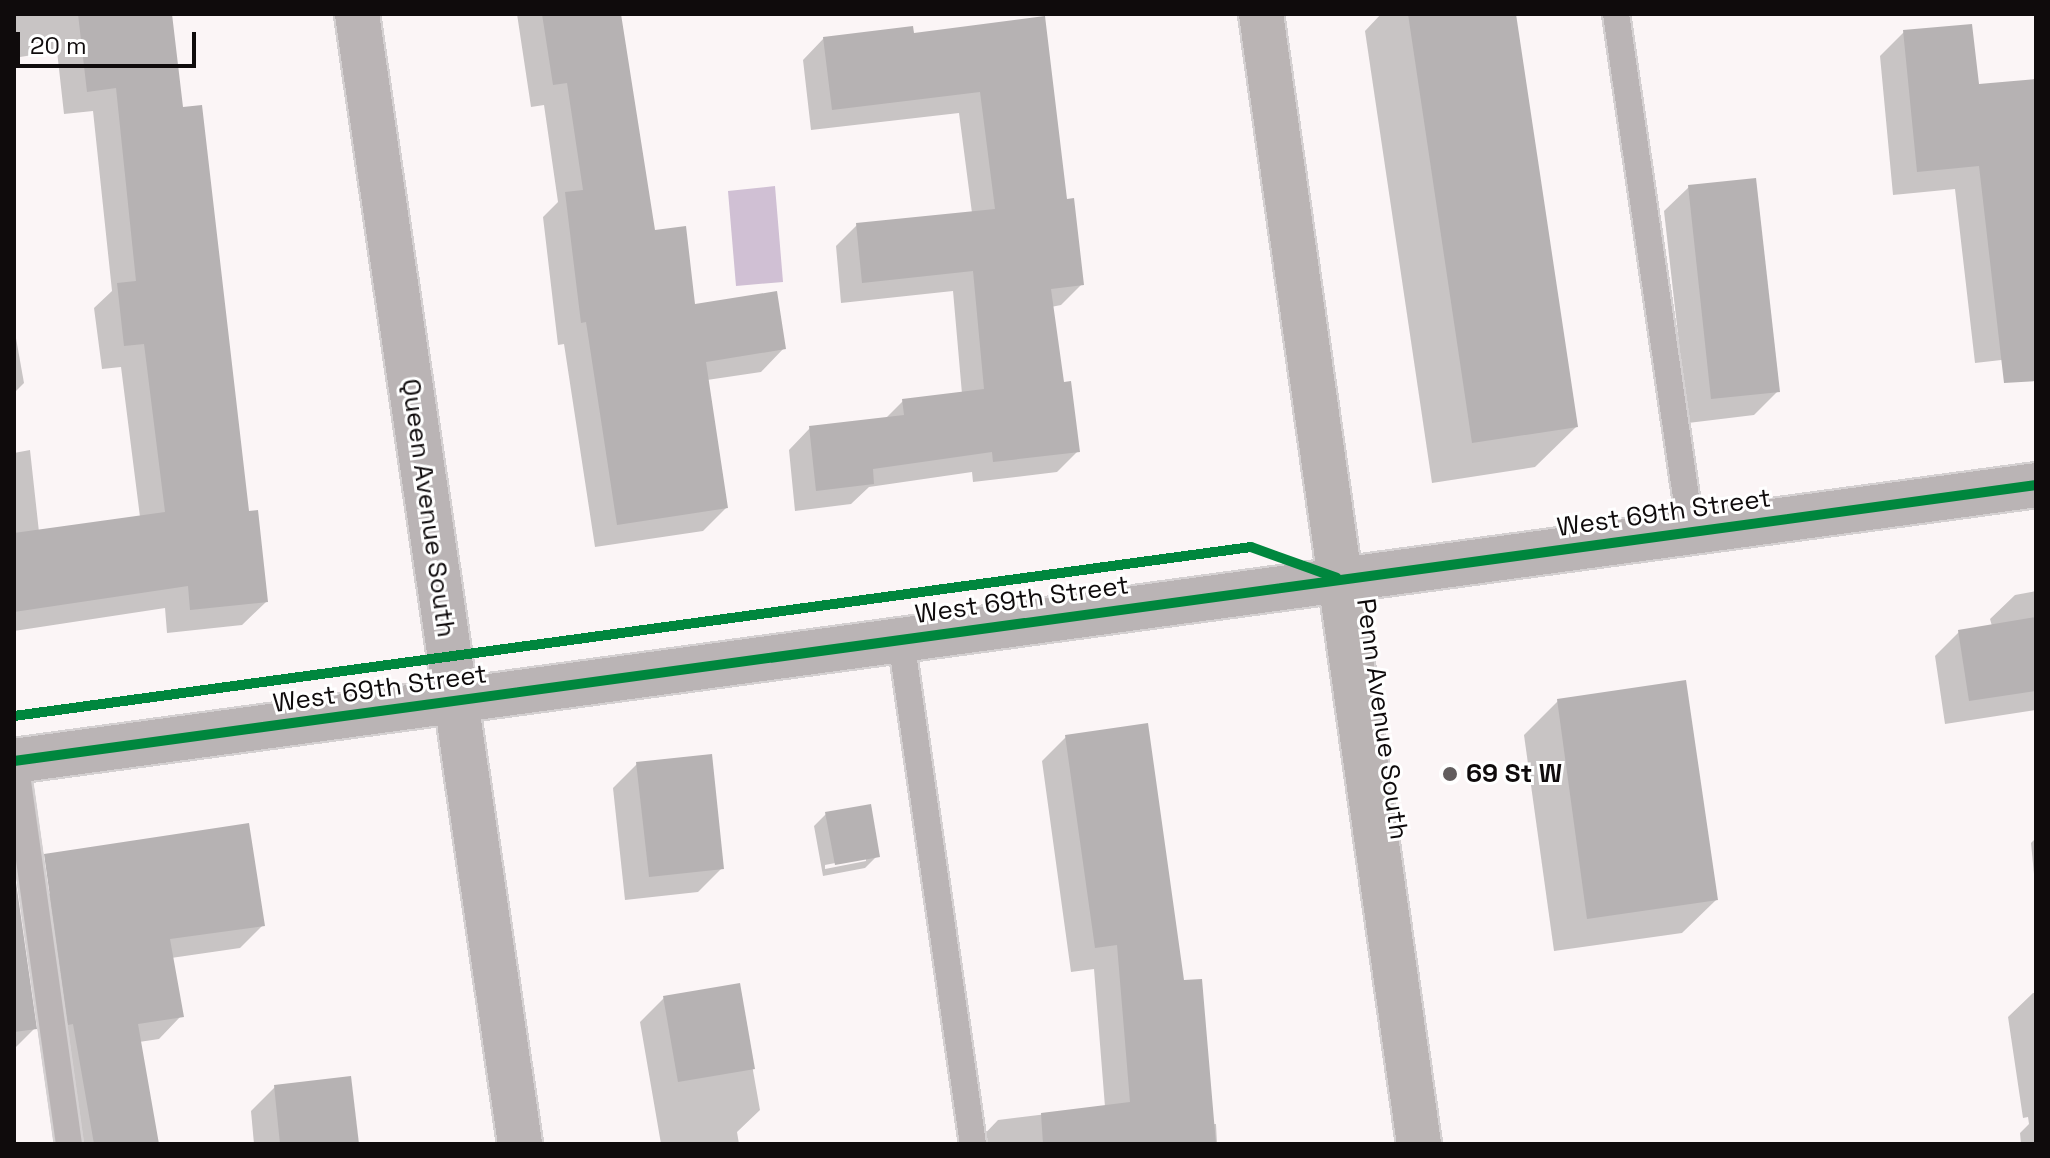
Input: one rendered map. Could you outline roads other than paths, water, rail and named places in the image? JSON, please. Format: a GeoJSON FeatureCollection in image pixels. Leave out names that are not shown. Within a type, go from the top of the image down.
{"type":"FeatureCollection","features":[{"type":"Feature","properties":{"kind":"main road","name":"Penn Avenue South"},"geometry":{"type":"LineString","coordinates":[[1261,14],[1419,1144]]}},
{"type":"Feature","properties":{"kind":"street","name":"Queen Avenue South"},"geometry":{"type":"LineString","coordinates":[[357,14],[520,1144]]}},
{"type":"Feature","properties":{"kind":"street","name":"West 69th Street"},"geometry":{"type":"LineString","coordinates":[[14,761],[2036,485]]}},
{"type":"Feature","properties":{"kind":"lane"},"geometry":{"type":"LineString","coordinates":[[1616,14],[1691,531]]}},
{"type":"Feature","properties":{"kind":"lane"},"geometry":{"type":"LineString","coordinates":[[901,639],[973,1144]]}},
{"type":"Feature","properties":{"kind":"lane"},"geometry":{"type":"LineString","coordinates":[[14,753],[69,1144]]}},
{"type":"Feature","properties":{"kind":"place","name":"69 St W"},"geometry":{"type":"Point","coordinates":[1450,774]}}]}
